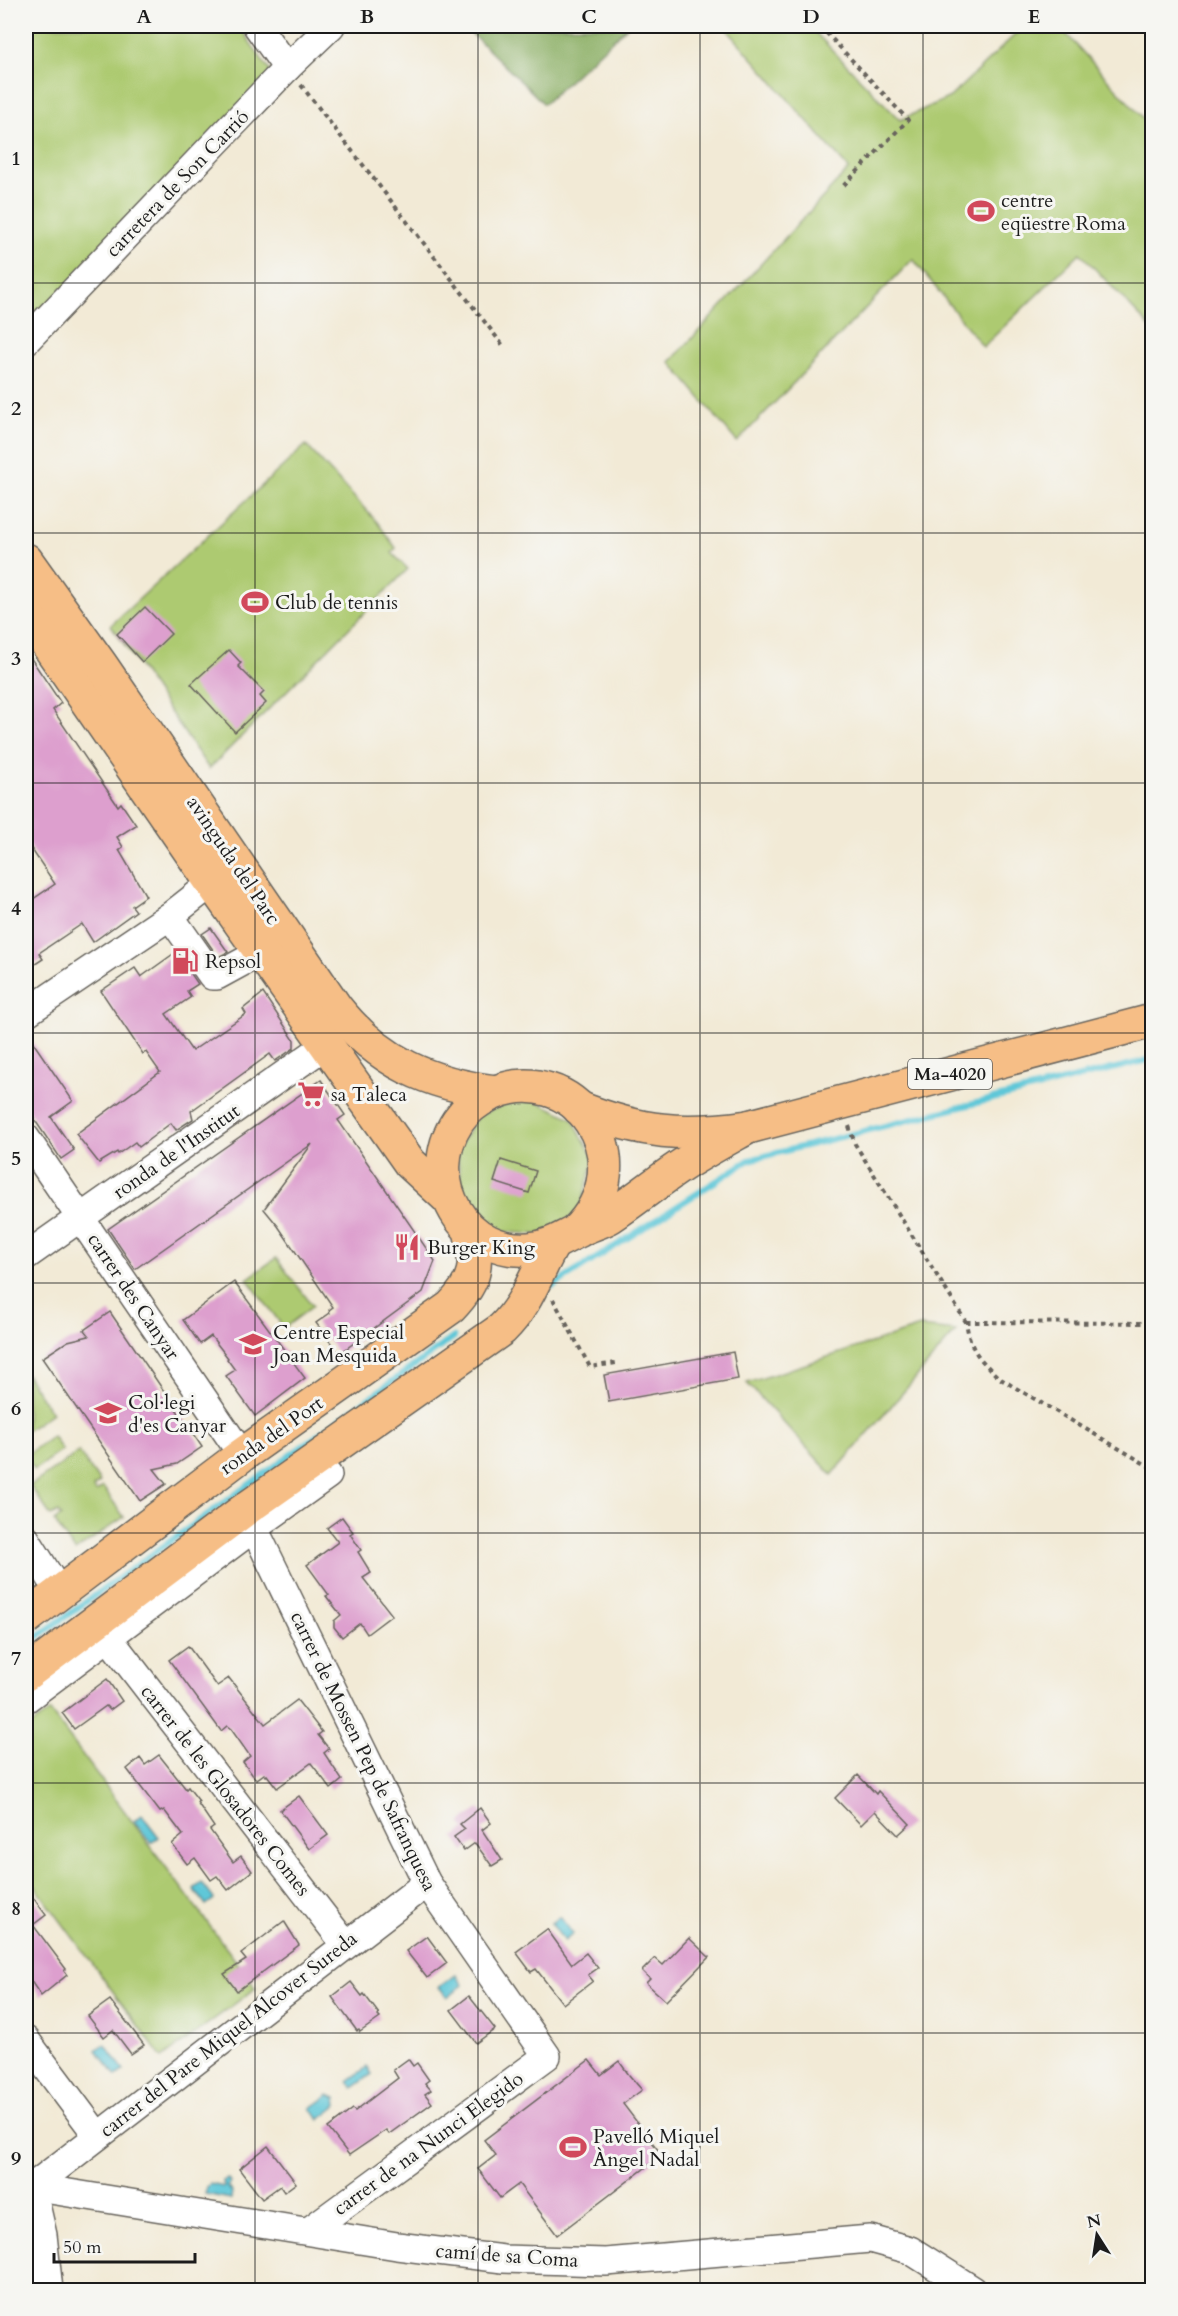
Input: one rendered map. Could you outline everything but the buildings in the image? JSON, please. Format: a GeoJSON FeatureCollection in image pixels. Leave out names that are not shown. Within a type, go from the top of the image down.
{"type":"FeatureCollection","features":[{"type":"Feature","properties":{"kind":"main road","name":"avinguda del Parc"},"geometry":{"type":"LineString","coordinates":[[26,560],[351,1027],[385,1055],[410,1070],[456,1086],[496,1092]]}},
{"type":"Feature","properties":{"kind":"main road","name":"avinguda del Parc"},"geometry":{"type":"LineString","coordinates":[[29,624],[410,1163],[448,1199]]}},
{"type":"Feature","properties":{"kind":"main road","name":"Ma-4020"},"geometry":{"type":"LineString","coordinates":[[748,1127],[690,1161],[609,1217],[536,1248],[519,1249],[501,1246],[485,1240],[470,1230],[448,1199],[442,1171],[443,1156],[450,1136],[461,1117],[471,1106],[496,1092],[525,1087],[540,1088],[554,1092],[579,1108],[600,1116],[661,1131],[705,1133],[748,1127],[1152,1021]]}},
{"type":"Feature","properties":{"kind":"main road","name":"Ma-4020"},"geometry":{"type":"LineString","coordinates":[[26,1674],[248,1520],[502,1329],[515,1316],[564,1238],[596,1208],[603,1186],[606,1163],[598,1133],[579,1108]]}},
{"type":"Feature","properties":{"kind":"main road","name":"ronda del Port"},"geometry":{"type":"LineString","coordinates":[[26,1618],[242,1455],[451,1307],[464,1294],[476,1266],[470,1230]]}},
{"type":"Feature","properties":{"kind":"street"},"geometry":{"type":"LineString","coordinates":[[257,26],[287,68]]}},
{"type":"Feature","properties":{"kind":"street","name":"carretera de Son Carrió"},"geometry":{"type":"LineString","coordinates":[[26,341],[287,68],[331,26]]}},
{"type":"Feature","properties":{"kind":"street"},"geometry":{"type":"LineString","coordinates":[[26,1013],[170,916],[212,883]]}},
{"type":"Feature","properties":{"kind":"street"},"geometry":{"type":"LineString","coordinates":[[170,916],[212,976],[217,976],[261,952]]}},
{"type":"Feature","properties":{"kind":"street","name":"ronda de l'Institut"},"geometry":{"type":"LineString","coordinates":[[26,1256],[326,1045]]}},
{"type":"Feature","properties":{"kind":"street","name":"carrer des Canyar"},"geometry":{"type":"LineString","coordinates":[[26,1138],[242,1455]]}},
{"type":"Feature","properties":{"kind":"street"},"geometry":{"type":"LineString","coordinates":[[26,1699],[108,1637],[248,1520],[328,1475]]}},
{"type":"Feature","properties":{"kind":"street","name":"carrer de Mossen Pep de Safranquesa"},"geometry":{"type":"LineString","coordinates":[[248,1520],[427,1883],[547,2056]]}},
{"type":"Feature","properties":{"kind":"street"},"geometry":{"type":"LineString","coordinates":[[26,1539],[60,1593]]}},
{"type":"Feature","properties":{"kind":"street","name":"carrer de les Glosadores Comes"},"geometry":{"type":"LineString","coordinates":[[108,1637],[345,1944]]}},
{"type":"Feature","properties":{"kind":"street","name":"carrer del Pare Miquel Alcover Sureda"},"geometry":{"type":"LineString","coordinates":[[29,2185],[427,1883]]}},
{"type":"Feature","properties":{"kind":"street"},"geometry":{"type":"LineString","coordinates":[[26,2040],[97,2134]]}},
{"type":"Feature","properties":{"kind":"street","name":"carrer de na Nunci Elegido"},"geometry":{"type":"LineString","coordinates":[[310,2230],[547,2056]]}},
{"type":"Feature","properties":{"kind":"street"},"geometry":{"type":"LineString","coordinates":[[29,2185],[43,2235],[49,2290]]}},
{"type":"Feature","properties":{"kind":"street","name":"camí de sa Coma"},"geometry":{"type":"LineString","coordinates":[[29,2185],[397,2246],[503,2259],[606,2262],[870,2240],[910,2250],[974,2290]]}},
{"type":"Feature","properties":{"kind":"path"},"geometry":{"type":"LineString","coordinates":[[820,26],[908,120],[842,187]]}},
{"type":"Feature","properties":{"kind":"path"},"geometry":{"type":"LineString","coordinates":[[287,68],[505,348]]}},
{"type":"Feature","properties":{"kind":"path"},"geometry":{"type":"LineString","coordinates":[[855,1144],[966,1322],[970,1344],[979,1359],[999,1378],[1152,1468]]}},
{"type":"Feature","properties":{"kind":"path"},"geometry":{"type":"LineString","coordinates":[[531,1289],[551,1297],[590,1367],[616,1363]]}},
{"type":"Feature","properties":{"kind":"path"},"geometry":{"type":"LineString","coordinates":[[966,1322],[1152,1323]]}},
{"type":"Feature","properties":{"kind":"green space"},"geometry":{"type":"Polygon","coordinates":[[[26,26],[239,26],[271,73],[26,333],[26,26]]]}},
{"type":"Feature","properties":{"kind":"green space"},"geometry":{"type":"Polygon","coordinates":[[[464,26],[628,26],[544,104],[464,26]]]}},
{"type":"Feature","properties":{"kind":"green space","name":"centre eqüestre Roma"},"geometry":{"type":"Polygon","coordinates":[[[724,26],[809,26],[900,120],[950,97],[1024,26],[1059,26],[1152,128],[1152,329],[1080,253],[983,347],[913,259],[737,442],[670,362],[849,169],[724,26]]]}},
{"type":"Feature","properties":{"kind":"green space","name":"Club de tennis"},"geometry":{"type":"Polygon","coordinates":[[[306,445],[377,522],[396,548],[392,553],[408,569],[209,769],[111,625],[306,445]]]}},
{"type":"Feature","properties":{"kind":"green space"},"geometry":{"type":"Polygon","coordinates":[[[527,1097],[572,1118],[594,1159],[579,1212],[545,1235],[495,1231],[463,1199],[457,1150],[478,1115],[527,1097]]]}},
{"type":"Feature","properties":{"kind":"green space"},"geometry":{"type":"Polygon","coordinates":[[[276,1258],[313,1306],[284,1328],[247,1279],[276,1258]]]}},
{"type":"Feature","properties":{"kind":"green space"},"geometry":{"type":"Polygon","coordinates":[[[920,1327],[956,1331],[832,1475],[747,1383],[920,1327]]]}},
{"type":"Feature","properties":{"kind":"green space"},"geometry":{"type":"Polygon","coordinates":[[[26,1374],[52,1413],[26,1431],[26,1374]]]}},
{"type":"Feature","properties":{"kind":"green space"},"geometry":{"type":"Polygon","coordinates":[[[53,1436],[62,1450],[34,1470],[26,1455],[53,1436]]]}},
{"type":"Feature","properties":{"kind":"green space"},"geometry":{"type":"Polygon","coordinates":[[[79,1452],[100,1482],[93,1487],[96,1492],[103,1487],[124,1517],[75,1551],[54,1521],[61,1516],[58,1512],[51,1516],[30,1486],[79,1452]]]}},
{"type":"Feature","properties":{"kind":"green space"},"geometry":{"type":"Polygon","coordinates":[[[50,1711],[256,1988],[162,2058],[26,1874],[26,1729],[50,1711]]]}},
{"type":"Feature","properties":{"kind":"water"},"geometry":{"type":"Polygon","coordinates":[[[142,1815],[159,1837],[151,1843],[134,1821],[142,1815]]]}},
{"type":"Feature","properties":{"kind":"water"},"geometry":{"type":"Polygon","coordinates":[[[202,1883],[214,1899],[206,1905],[194,1889],[202,1883]]]}},
{"type":"Feature","properties":{"kind":"water"},"geometry":{"type":"Polygon","coordinates":[[[560,1917],[573,1934],[564,1941],[551,1923],[560,1917]]]}},
{"type":"Feature","properties":{"kind":"water"},"geometry":{"type":"Polygon","coordinates":[[[456,1975],[463,1985],[447,1997],[439,1987],[456,1975]]]}},
{"type":"Feature","properties":{"kind":"water"},"geometry":{"type":"Polygon","coordinates":[[[105,2044],[124,2070],[116,2076],[96,2050],[105,2044]]]}},
{"type":"Feature","properties":{"kind":"water"},"geometry":{"type":"Polygon","coordinates":[[[367,2067],[372,2074],[353,2088],[348,2081],[367,2067]]]}},
{"type":"Feature","properties":{"kind":"water"},"geometry":{"type":"Polygon","coordinates":[[[329,2095],[336,2098],[337,2106],[319,2120],[311,2108],[329,2095]]]}},
{"type":"Feature","properties":{"kind":"water"},"geometry":{"type":"Polygon","coordinates":[[[228,2179],[230,2183],[227,2187],[232,2192],[231,2199],[205,2194],[210,2184],[224,2187],[223,2181],[228,2179]]]}},
{"type":"Feature","properties":{"kind":"waterway"},"geometry":{"type":"LineString","coordinates":[[553,1286],[749,1160],[1152,1059]]}},
{"type":"Feature","properties":{"kind":"waterway"},"geometry":{"type":"LineString","coordinates":[[26,1645],[454,1337]]}},
{"type":"Feature","properties":{"kind":"place","name":"centre eqüestre Roma"},"geometry":{"type":"Point","coordinates":[981,211]}},
{"type":"Feature","properties":{"kind":"place","name":"Club de tennis"},"geometry":{"type":"Point","coordinates":[255,602]}},
{"type":"Feature","properties":{"kind":"place","name":"Repsol"},"geometry":{"type":"Point","coordinates":[185,961]}},
{"type":"Feature","properties":{"kind":"place","name":"sa Taleca"},"geometry":{"type":"Point","coordinates":[311,1094]}},
{"type":"Feature","properties":{"kind":"place","name":"Burger King"},"geometry":{"type":"Point","coordinates":[407,1247]}},
{"type":"Feature","properties":{"kind":"place","name":"Centre Especial Joan Mesquida"},"geometry":{"type":"Point","coordinates":[253,1344]}},
{"type":"Feature","properties":{"kind":"place","name":"Col·legi d'es Canyar"},"geometry":{"type":"Point","coordinates":[108,1413]}},
{"type":"Feature","properties":{"kind":"place","name":"Pavelló Miquel Àngel Nadal"},"geometry":{"type":"Point","coordinates":[573,2147]}}]}
